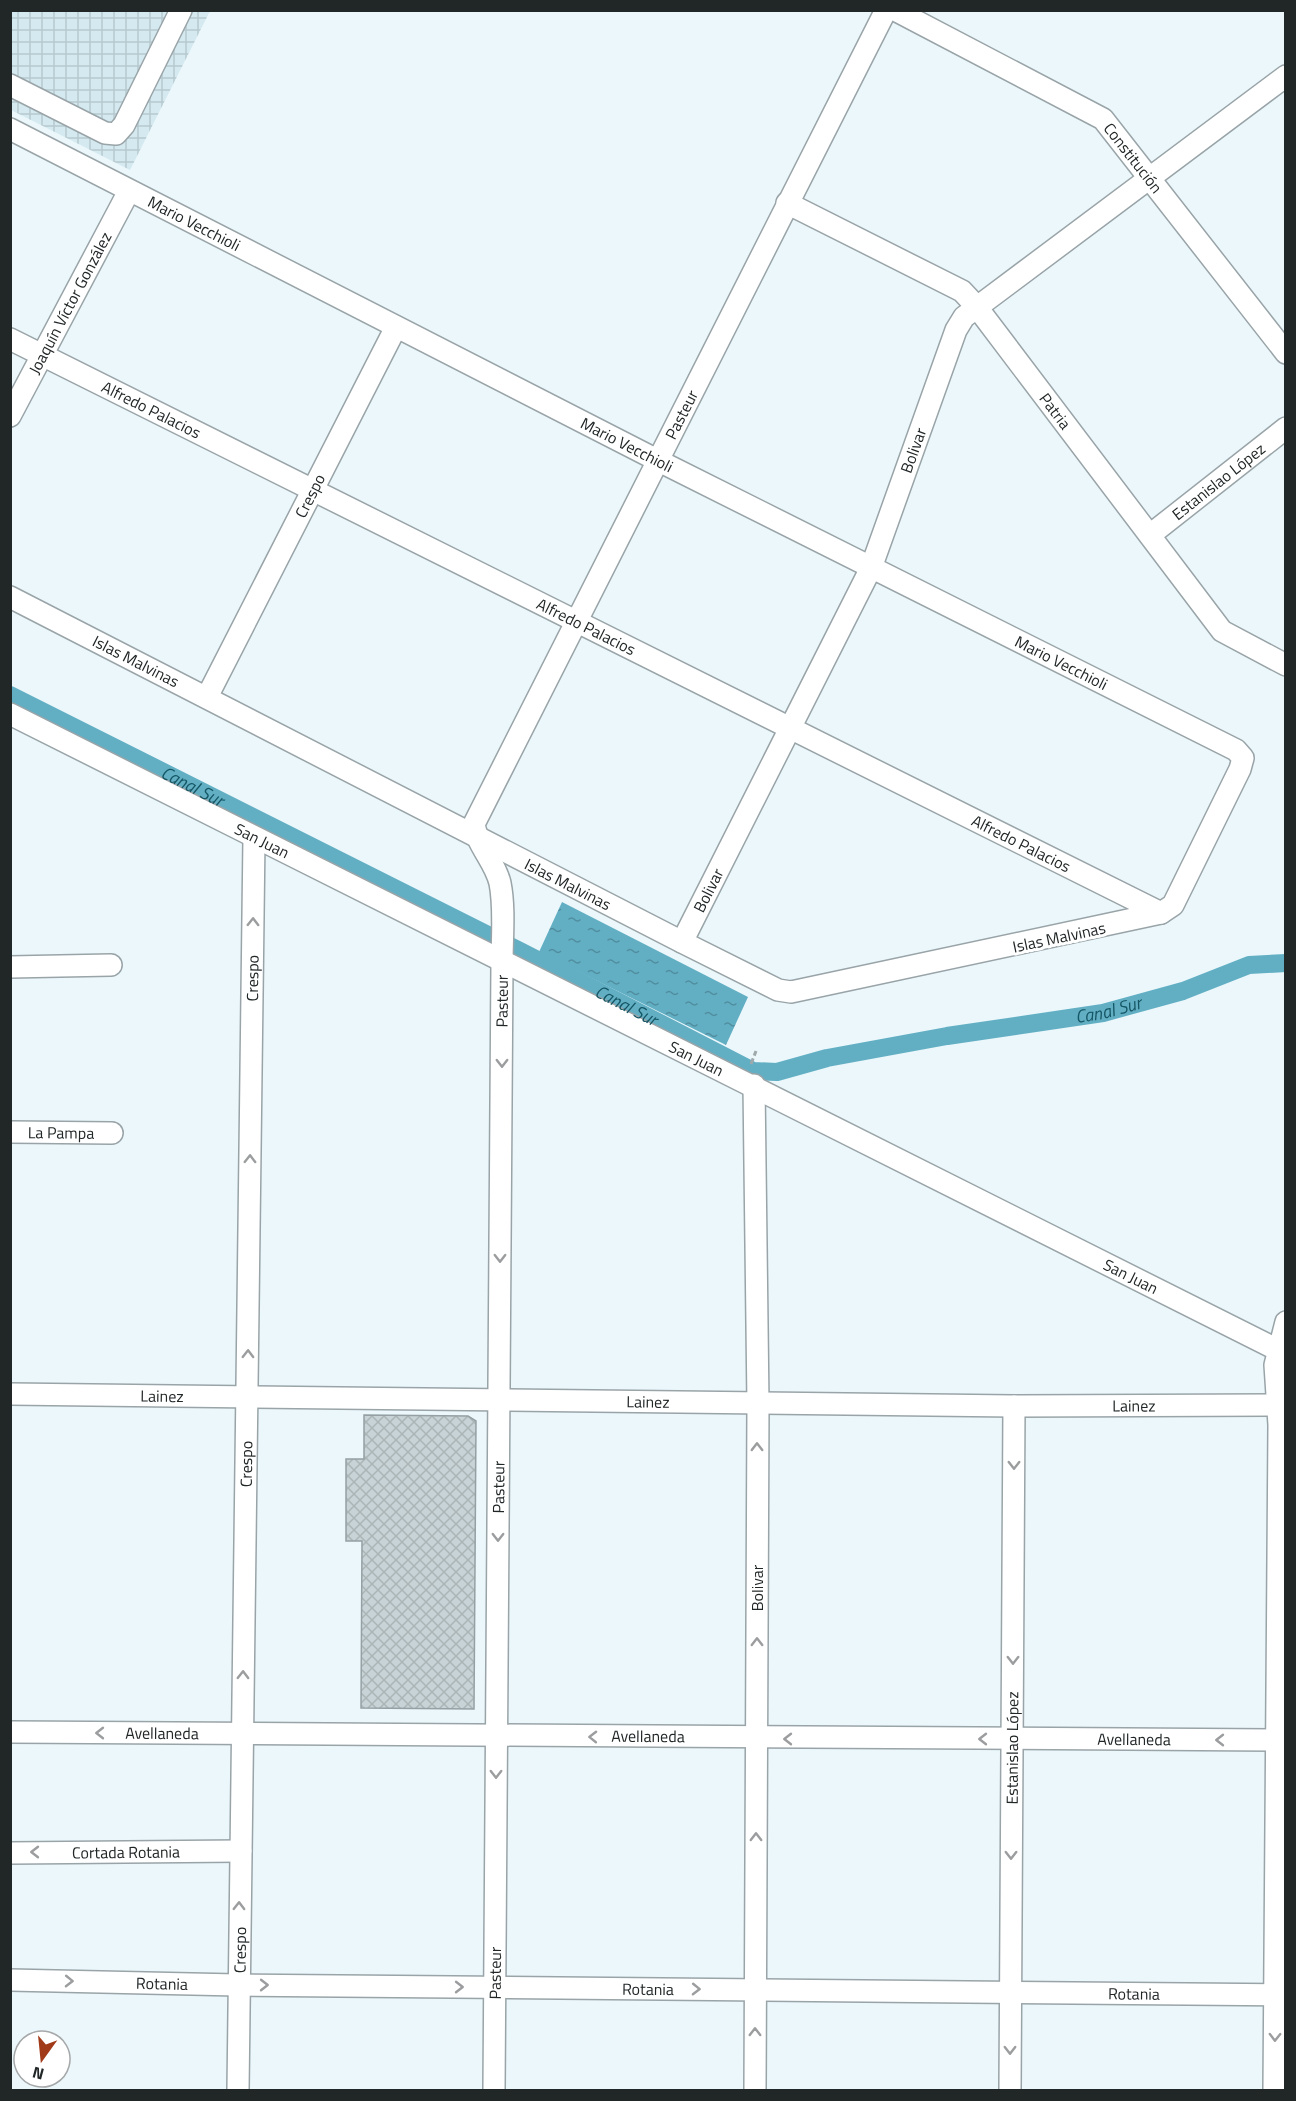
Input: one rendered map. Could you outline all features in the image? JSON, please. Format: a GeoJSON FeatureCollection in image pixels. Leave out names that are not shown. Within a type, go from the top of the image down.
{"type":"FeatureCollection","features":[{"type":"Feature","properties":{"kind":"street"},"geometry":{"type":"LineString","coordinates":[[10,85],[105,133],[116,134],[124,126],[181,10]]}},
{"type":"Feature","properties":{"kind":"street","name":"Pasteur"},"geometry":{"type":"LineString","coordinates":[[494,2091],[502,963],[500,892],[494,865],[476,836],[474,824],[886,10]]}},
{"type":"Feature","properties":{"kind":"street","name":"Constitución"},"geometry":{"type":"LineString","coordinates":[[895,10],[1103,119],[1286,353]]}},
{"type":"Feature","properties":{"kind":"street","name":"Bolivar"},"geometry":{"type":"LineString","coordinates":[[682,942],[871,568],[956,330],[964,317],[1286,76]]}},
{"type":"Feature","properties":{"kind":"street","name":"Mario Vecchioli"},"geometry":{"type":"LineString","coordinates":[[10,129],[657,460],[1236,750],[1243,758],[1240,770],[1173,905],[1161,914]]}},
{"type":"Feature","properties":{"kind":"street","name":"Joaquín Víctor González"},"geometry":{"type":"LineString","coordinates":[[10,416],[129,191]]}},
{"type":"Feature","properties":{"kind":"street","name":"Patria"},"geometry":{"type":"LineString","coordinates":[[787,203],[951,283],[976,306],[1222,631],[1286,665]]}},
{"type":"Feature","properties":{"kind":"street","name":"Crespo"},"geometry":{"type":"LineString","coordinates":[[207,697],[396,327]]}},
{"type":"Feature","properties":{"kind":"street","name":"Alfredo Palacios"},"geometry":{"type":"LineString","coordinates":[[10,339],[1161,914]]}},
{"type":"Feature","properties":{"kind":"street","name":"Estanislao López"},"geometry":{"type":"LineString","coordinates":[[1150,535],[1286,428]]}},
{"type":"Feature","properties":{"kind":"street","name":"Islas Malvinas"},"geometry":{"type":"LineString","coordinates":[[10,597],[778,990],[791,992],[1161,914]]}},
{"type":"Feature","properties":{"kind":"street","name":"San Juan"},"geometry":{"type":"LineString","coordinates":[[10,714],[502,963],[754,1084],[1281,1351]]}},
{"type":"Feature","properties":{"kind":"street","name":"Crespo"},"geometry":{"type":"LineString","coordinates":[[238,2091],[237,1985],[243,1734],[254,838]]}},
{"type":"Feature","properties":{"kind":"street"},"geometry":{"type":"LineString","coordinates":[[500,892],[508,872],[528,863]]}},
{"type":"Feature","properties":{"kind":"street"},"geometry":{"type":"LineString","coordinates":[[10,967],[111,965]]}},
{"type":"Feature","properties":{"kind":"street","name":"Bolivar"},"geometry":{"type":"LineString","coordinates":[[754,1084],[758,1404],[755,2091]]}},
{"type":"Feature","properties":{"kind":"street","name":"La Pampa"},"geometry":{"type":"LineString","coordinates":[[10,1132],[112,1134]]}},
{"type":"Feature","properties":{"kind":"street"},"geometry":{"type":"LineString","coordinates":[[1274,2091],[1280,1995],[1282,1740],[1279,1425],[1281,1351],[1286,1322]]}},
{"type":"Feature","properties":{"kind":"street","name":"Lainez"},"geometry":{"type":"LineString","coordinates":[[10,1394],[499,1402],[1014,1406],[1281,1405]]}},
{"type":"Feature","properties":{"kind":"street","name":"Estanislao López"},"geometry":{"type":"LineString","coordinates":[[1010,2091],[1014,1406]]}},
{"type":"Feature","properties":{"kind":"street","name":"Avellaneda"},"geometry":{"type":"LineString","coordinates":[[10,1732],[756,1739],[1282,1740]]}},
{"type":"Feature","properties":{"kind":"street","name":"Cortada Rotania"},"geometry":{"type":"LineString","coordinates":[[10,1852],[241,1851]]}},
{"type":"Feature","properties":{"kind":"street","name":"Rotania"},"geometry":{"type":"LineString","coordinates":[[10,1980],[237,1985],[1280,1995]]}},
{"type":"Feature","properties":{"kind":"shaded area"},"geometry":{"type":"Polygon","coordinates":[[[10,11],[210,11],[130,170],[11,110],[10,11]]]}},
{"type":"Feature","properties":{"kind":"water"},"geometry":{"type":"Polygon","coordinates":[[[562,902],[748,997],[726,1045],[539,952],[562,902]]]}},
{"type":"Feature","properties":{"kind":"building"},"geometry":{"type":"Polygon","coordinates":[[[364,1415],[468,1416],[476,1421],[474,1709],[361,1708],[362,1541],[346,1541],[346,1459],[364,1459],[364,1415]]]}},
{"type":"Feature","properties":{"kind":"waterway","name":"Canal Sur"},"geometry":{"type":"LineString","coordinates":[[10,695],[522,952],[753,1071],[777,1072],[827,1058],[947,1036],[1103,1013],[1183,991],[1249,965],[1286,963]]}}]}
